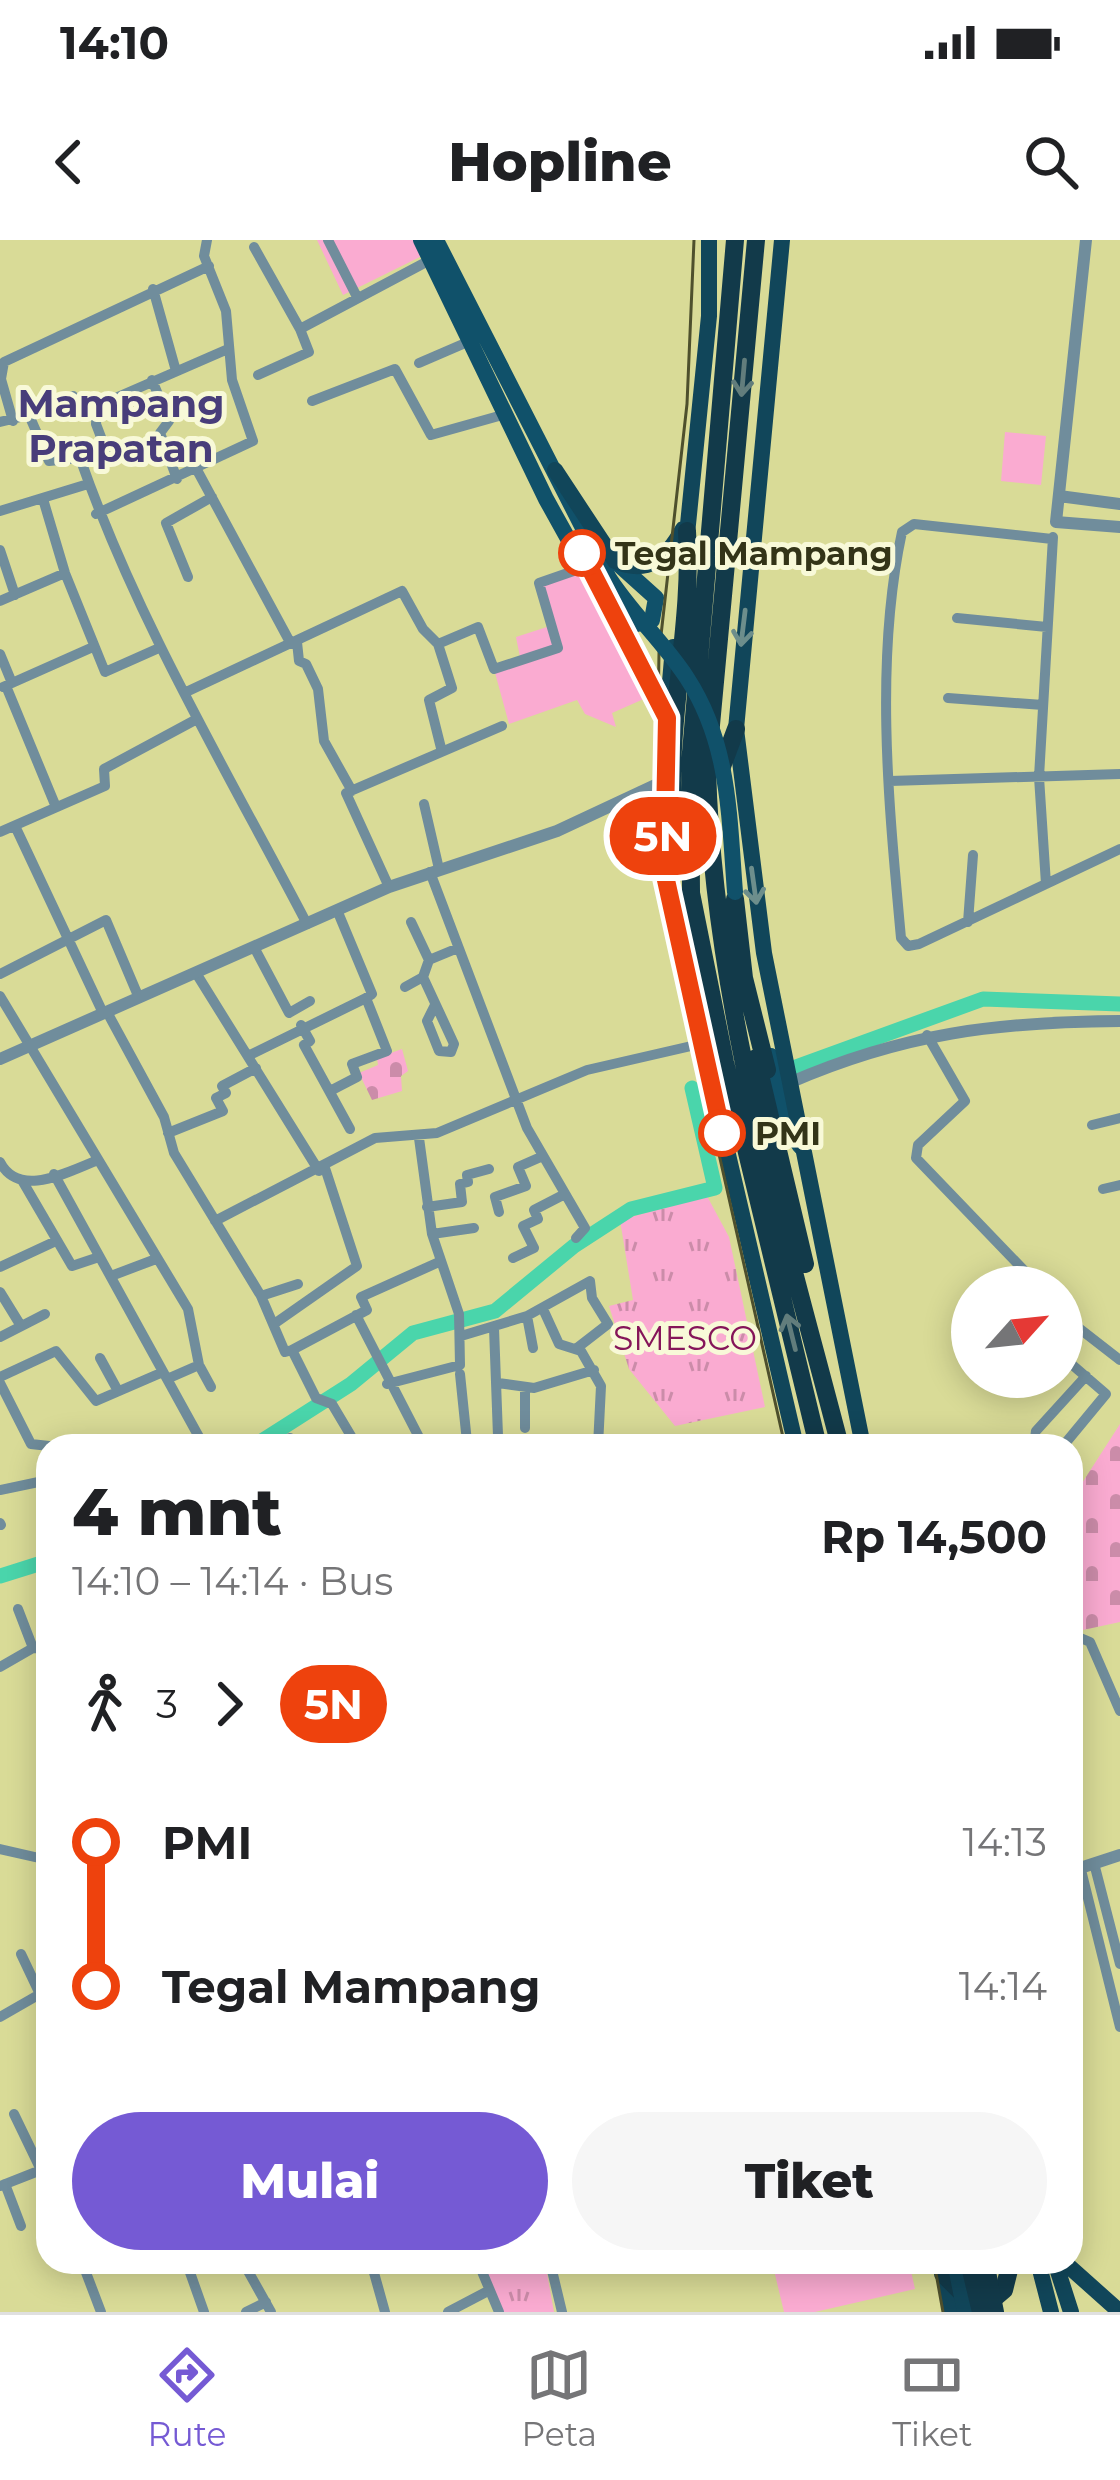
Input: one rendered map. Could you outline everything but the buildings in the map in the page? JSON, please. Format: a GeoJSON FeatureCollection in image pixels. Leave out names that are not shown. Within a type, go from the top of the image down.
{"type":"FeatureCollection","features":[{"type":"Feature","properties":{"kind":"highway"},"geometry":{"type":"LineString","coordinates":[[735,240],[721,249],[709,316],[667,718],[664,871],[793,1434]]}},
{"type":"Feature","properties":{"kind":"highway"},"geometry":{"type":"LineString","coordinates":[[756,240],[707,768],[709,853],[718,933],[759,1135],[838,1434]]}},
{"type":"Feature","properties":{"kind":"highway"},"geometry":{"type":"LineString","coordinates":[[778,240],[736,729],[760,929],[860,1434]]}},
{"type":"Feature","properties":{"kind":"highway"},"geometry":{"type":"LineString","coordinates":[[691,893],[689,764],[721,249]]}},
{"type":"Feature","properties":{"kind":"highway"},"geometry":{"type":"LineString","coordinates":[[555,470],[615,561],[637,567],[659,561],[688,524]]}},
{"type":"Feature","properties":{"kind":"highway"},"geometry":{"type":"LineString","coordinates":[[688,524],[689,595],[674,805],[680,862],[815,1434]]}},
{"type":"Feature","properties":{"kind":"highway"},"geometry":{"type":"LineString","coordinates":[[736,729],[720,771],[720,851],[733,950],[838,1434]]}},
{"type":"Feature","properties":{"kind":"highway"},"geometry":{"type":"LineString","coordinates":[[735,896],[772,1118]]}},
{"type":"Feature","properties":{"kind":"highway"},"geometry":{"type":"LineString","coordinates":[[948,2274],[954,2311]]}},
{"type":"Feature","properties":{"kind":"highway"},"geometry":{"type":"LineString","coordinates":[[952,2274],[967,2298],[980,2303],[999,2296],[1011,2274]]}},
{"type":"Feature","properties":{"kind":"highway"},"geometry":{"type":"LineString","coordinates":[[972,2274],[980,2312]]}},
{"type":"Feature","properties":{"kind":"highway"},"geometry":{"type":"LineString","coordinates":[[987,2274],[995,2312]]}},
{"type":"Feature","properties":{"kind":"highway"},"geometry":{"type":"LineString","coordinates":[[1041,2274],[1051,2312]]}},
{"type":"Feature","properties":{"kind":"highway"},"geometry":{"type":"LineString","coordinates":[[1062,2274],[1071,2312]]}},
{"type":"Feature","properties":{"kind":"highway"},"geometry":{"type":"LineString","coordinates":[[1074,2274],[1120,2312]]}},
{"type":"Feature","properties":{"kind":"main road"},"geometry":{"type":"LineString","coordinates":[[421,240],[506,414],[667,718]]}},
{"type":"Feature","properties":{"kind":"main road"},"geometry":{"type":"LineString","coordinates":[[436,240],[615,589],[686,676],[713,730],[727,781],[735,896],[786,1120],[800,1146]]}},
{"type":"Feature","properties":{"kind":"main road"},"geometry":{"type":"LineString","coordinates":[[603,593],[636,627],[656,614],[654,593],[615,561]]}},
{"type":"Feature","properties":{"kind":"street"},"geometry":{"type":"LineString","coordinates":[[97,514],[253,441],[235,395],[226,311],[204,256],[207,240]]}},
{"type":"Feature","properties":{"kind":"street"},"geometry":{"type":"LineString","coordinates":[[328,240],[358,297]]}},
{"type":"Feature","properties":{"kind":"street"},"geometry":{"type":"LineString","coordinates":[[1046,884],[1039,777],[1052,539],[1086,240]]}},
{"type":"Feature","properties":{"kind":"street"},"geometry":{"type":"LineString","coordinates":[[254,247],[309,352],[258,375]]}},
{"type":"Feature","properties":{"kind":"street"},"geometry":{"type":"LineString","coordinates":[[300,328],[430,260]]}},
{"type":"Feature","properties":{"kind":"street"},"geometry":{"type":"LineString","coordinates":[[73,396],[7,422],[1,366],[45,339],[209,266]]}},
{"type":"Feature","properties":{"kind":"street"},"geometry":{"type":"LineString","coordinates":[[153,289],[176,370]]}},
{"type":"Feature","properties":{"kind":"street"},"geometry":{"type":"LineString","coordinates":[[419,363],[470,341]]}},
{"type":"Feature","properties":{"kind":"street"},"geometry":{"type":"LineString","coordinates":[[82,464],[107,452],[96,424],[97,406],[228,349]]}},
{"type":"Feature","properties":{"kind":"street"},"geometry":{"type":"LineString","coordinates":[[312,401],[395,369],[428,434],[506,414]]}},
{"type":"Feature","properties":{"kind":"street"},"geometry":{"type":"LineString","coordinates":[[152,380],[169,422],[160,433],[177,479]]}},
{"type":"Feature","properties":{"kind":"street"},"geometry":{"type":"LineString","coordinates":[[29,415],[47,458],[76,456],[82,464],[97,514],[159,648],[307,924]]}},
{"type":"Feature","properties":{"kind":"street"},"geometry":{"type":"LineString","coordinates":[[197,470],[294,643],[299,662],[306,664],[318,689],[324,741],[352,790]]}},
{"type":"Feature","properties":{"kind":"street"},"geometry":{"type":"LineString","coordinates":[[0,511],[88,484]]}},
{"type":"Feature","properties":{"kind":"street"},"geometry":{"type":"LineString","coordinates":[[1058,496],[1120,504]]}},
{"type":"Feature","properties":{"kind":"street"},"geometry":{"type":"LineString","coordinates":[[188,577],[166,523],[212,497]]}},
{"type":"Feature","properties":{"kind":"street"},"geometry":{"type":"LineString","coordinates":[[43,499],[65,573],[105,672],[159,648]]}},
{"type":"Feature","properties":{"kind":"street"},"geometry":{"type":"LineString","coordinates":[[1056,522],[1120,527]]}},
{"type":"Feature","properties":{"kind":"street"},"geometry":{"type":"LineString","coordinates":[[1052,539],[906,526],[900,540],[893,610],[890,781],[901,938],[908,946],[968,922],[1120,850]]}},
{"type":"Feature","properties":{"kind":"street"},"geometry":{"type":"LineString","coordinates":[[0,550],[15,595]]}},
{"type":"Feature","properties":{"kind":"street"},"geometry":{"type":"LineString","coordinates":[[438,644],[478,627],[494,668],[558,648],[538,583],[585,567]]}},
{"type":"Feature","properties":{"kind":"street"},"geometry":{"type":"LineString","coordinates":[[0,602],[65,573]]}},
{"type":"Feature","properties":{"kind":"street"},"geometry":{"type":"LineString","coordinates":[[184,693],[402,591],[422,629],[438,644],[452,688],[429,700],[441,748]]}},
{"type":"Feature","properties":{"kind":"street"},"geometry":{"type":"LineString","coordinates":[[957,618],[1047,627]]}},
{"type":"Feature","properties":{"kind":"street"},"geometry":{"type":"LineString","coordinates":[[6,686],[93,647]]}},
{"type":"Feature","properties":{"kind":"street"},"geometry":{"type":"LineString","coordinates":[[0,654],[6,686],[56,807]]}},
{"type":"Feature","properties":{"kind":"street"},"geometry":{"type":"LineString","coordinates":[[948,698],[1043,705]]}},
{"type":"Feature","properties":{"kind":"street"},"geometry":{"type":"LineString","coordinates":[[0,832],[105,787],[104,769],[197,719]]}},
{"type":"Feature","properties":{"kind":"street"},"geometry":{"type":"LineString","coordinates":[[389,887],[346,793],[441,748],[502,726]]}},
{"type":"Feature","properties":{"kind":"street"},"geometry":{"type":"LineString","coordinates":[[890,781],[1120,774]]}},
{"type":"Feature","properties":{"kind":"street"},"geometry":{"type":"LineString","coordinates":[[0,1059],[389,887],[557,831],[664,782]]}},
{"type":"Feature","properties":{"kind":"street"},"geometry":{"type":"LineString","coordinates":[[424,804],[434,871],[458,948],[489,1010],[517,1100],[585,1228],[576,1238]]}},
{"type":"Feature","properties":{"kind":"street"},"geometry":{"type":"LineString","coordinates":[[15,826],[105,1012],[215,1221],[261,1296],[285,1352],[367,1310],[361,1298],[439,1262]]}},
{"type":"Feature","properties":{"kind":"street"},"geometry":{"type":"LineString","coordinates":[[968,922],[973,855]]}},
{"type":"Feature","properties":{"kind":"street"},"geometry":{"type":"LineString","coordinates":[[248,1056],[372,994],[337,910]]}},
{"type":"Feature","properties":{"kind":"street"},"geometry":{"type":"LineString","coordinates":[[0,974],[106,920],[139,998]]}},
{"type":"Feature","properties":{"kind":"street"},"geometry":{"type":"LineString","coordinates":[[405,987],[423,977],[429,960],[411,922]]}},
{"type":"Feature","properties":{"kind":"street"},"geometry":{"type":"LineString","coordinates":[[254,947],[290,1013],[310,1001]]}},
{"type":"Feature","properties":{"kind":"street"},"geometry":{"type":"LineString","coordinates":[[429,960],[458,948]]}},
{"type":"Feature","properties":{"kind":"street"},"geometry":{"type":"LineString","coordinates":[[196,973],[322,1169],[357,1266],[274,1324]]}},
{"type":"Feature","properties":{"kind":"street"},"geometry":{"type":"LineString","coordinates":[[423,977],[434,1004]]}},
{"type":"Feature","properties":{"kind":"street"},"geometry":{"type":"LineString","coordinates":[[0,996],[190,1313],[199,1366],[211,1387]]}},
{"type":"Feature","properties":{"kind":"street"},"geometry":{"type":"LineString","coordinates":[[330,1091],[357,1078],[352,1064],[387,1052],[366,998]]}},
{"type":"Feature","properties":{"kind":"street"},"geometry":{"type":"LineString","coordinates":[[789,1083],[880,1047],[927,1035],[1019,1022],[1120,1022]]}},
{"type":"Feature","properties":{"kind":"street"},"geometry":{"type":"LineString","coordinates":[[302,1025],[310,1041],[304,1046],[350,1129]]}},
{"type":"Feature","properties":{"kind":"street"},"geometry":{"type":"LineString","coordinates":[[927,1035],[965,1101],[918,1145],[916,1158],[1020,1266]]}},
{"type":"Feature","properties":{"kind":"street"},"geometry":{"type":"LineString","coordinates":[[215,1221],[375,1138],[419,1138],[587,1070],[700,1044]]}},
{"type":"Feature","properties":{"kind":"street"},"geometry":{"type":"LineString","coordinates":[[168,1133],[223,1111],[216,1098],[226,1094],[222,1086],[256,1067]]}},
{"type":"Feature","properties":{"kind":"street"},"geometry":{"type":"LineString","coordinates":[[1092,1125],[1120,1118]]}},
{"type":"Feature","properties":{"kind":"street"},"geometry":{"type":"LineString","coordinates":[[419,1138],[431,1234],[459,1314],[466,1434]]}},
{"type":"Feature","properties":{"kind":"street"},"geometry":{"type":"LineString","coordinates":[[499,1212],[495,1197],[526,1186],[518,1167],[544,1156]]}},
{"type":"Feature","properties":{"kind":"street"},"geometry":{"type":"LineString","coordinates":[[0,1162],[10,1178],[23,1183],[98,1160]]}},
{"type":"Feature","properties":{"kind":"street"},"geometry":{"type":"LineString","coordinates":[[427,1208],[462,1202],[460,1184],[468,1182],[467,1174],[489,1169]]}},
{"type":"Feature","properties":{"kind":"street"},"geometry":{"type":"LineString","coordinates":[[53,1174],[197,1434]]}},
{"type":"Feature","properties":{"kind":"street"},"geometry":{"type":"LineString","coordinates":[[23,1183],[74,1267],[99,1257]]}},
{"type":"Feature","properties":{"kind":"street"},"geometry":{"type":"LineString","coordinates":[[1102,1189],[1120,1184]]}},
{"type":"Feature","properties":{"kind":"street"},"geometry":{"type":"LineString","coordinates":[[513,1258],[534,1248],[523,1226],[538,1218],[534,1210],[565,1194]]}},
{"type":"Feature","properties":{"kind":"street"},"geometry":{"type":"LineString","coordinates":[[431,1234],[474,1228]]}},
{"type":"Feature","properties":{"kind":"street"},"geometry":{"type":"LineString","coordinates":[[0,1267],[56,1241]]}},
{"type":"Feature","properties":{"kind":"street"},"geometry":{"type":"LineString","coordinates":[[111,1276],[156,1259]]}},
{"type":"Feature","properties":{"kind":"street"},"geometry":{"type":"LineString","coordinates":[[461,1333],[527,1316],[590,1281],[592,1298],[608,1324],[578,1348]]}},
{"type":"Feature","properties":{"kind":"street"},"geometry":{"type":"LineString","coordinates":[[261,1296],[298,1284]]}},
{"type":"Feature","properties":{"kind":"street"},"geometry":{"type":"LineString","coordinates":[[0,1292],[21,1327]]}},
{"type":"Feature","properties":{"kind":"street"},"geometry":{"type":"LineString","coordinates":[[543,1309],[559,1344],[578,1348],[594,1370],[603,1400],[599,1434]]}},
{"type":"Feature","properties":{"kind":"street"},"geometry":{"type":"LineString","coordinates":[[0,1337],[45,1314]]}},
{"type":"Feature","properties":{"kind":"street"},"geometry":{"type":"LineString","coordinates":[[356,1316],[417,1434]]}},
{"type":"Feature","properties":{"kind":"street"},"geometry":{"type":"LineString","coordinates":[[527,1316],[533,1348]]}},
{"type":"Feature","properties":{"kind":"street"},"geometry":{"type":"LineString","coordinates":[[494,1328],[498,1434]]}},
{"type":"Feature","properties":{"kind":"street"},"geometry":{"type":"LineString","coordinates":[[1083,1331],[1120,1360]]}},
{"type":"Feature","properties":{"kind":"street"},"geometry":{"type":"LineString","coordinates":[[292,1350],[319,1401],[332,1404],[350,1434]]}},
{"type":"Feature","properties":{"kind":"street"},"geometry":{"type":"LineString","coordinates":[[36,1445],[31,1444],[0,1380],[53,1351],[94,1401],[199,1366]]}},
{"type":"Feature","properties":{"kind":"street"},"geometry":{"type":"LineString","coordinates":[[100,1358],[118,1391]]}},
{"type":"Feature","properties":{"kind":"street"},"geometry":{"type":"LineString","coordinates":[[387,1384],[460,1369]]}},
{"type":"Feature","properties":{"kind":"street"},"geometry":{"type":"LineString","coordinates":[[498,1383],[525,1387],[594,1370]]}},
{"type":"Feature","properties":{"kind":"street"},"geometry":{"type":"LineString","coordinates":[[1036,1434],[1085,1376],[1105,1396],[1073,1434]]}},
{"type":"Feature","properties":{"kind":"street"},"geometry":{"type":"LineString","coordinates":[[525,1387],[525,1428]]}},
{"type":"Feature","properties":{"kind":"street"},"geometry":{"type":"LineString","coordinates":[[0,1490],[36,1482]]}},
{"type":"Feature","properties":{"kind":"street"},"geometry":{"type":"LineString","coordinates":[[18,1609],[33,1648]]}},
{"type":"Feature","properties":{"kind":"street"},"geometry":{"type":"LineString","coordinates":[[1083,1639],[1090,1642],[1120,1711]]}},
{"type":"Feature","properties":{"kind":"street"},"geometry":{"type":"LineString","coordinates":[[0,1667],[36,1648]]}},
{"type":"Feature","properties":{"kind":"street"},"geometry":{"type":"LineString","coordinates":[[1106,1675],[1120,1670]]}},
{"type":"Feature","properties":{"kind":"street"},"geometry":{"type":"LineString","coordinates":[[0,1849],[36,1857]]}},
{"type":"Feature","properties":{"kind":"street"},"geometry":{"type":"LineString","coordinates":[[1083,1869],[1120,1855]]}},
{"type":"Feature","properties":{"kind":"street"},"geometry":{"type":"LineString","coordinates":[[1083,1872],[1120,1964]]}},
{"type":"Feature","properties":{"kind":"street"},"geometry":{"type":"LineString","coordinates":[[1083,1873],[1120,2027]]}},
{"type":"Feature","properties":{"kind":"street"},"geometry":{"type":"LineString","coordinates":[[21,1954],[36,1986]]}},
{"type":"Feature","properties":{"kind":"street"},"geometry":{"type":"LineString","coordinates":[[0,2017],[36,1996]]}},
{"type":"Feature","properties":{"kind":"street"},"geometry":{"type":"LineString","coordinates":[[14,2114],[36,2156]]}},
{"type":"Feature","properties":{"kind":"street"},"geometry":{"type":"LineString","coordinates":[[21,2226],[3,2185],[36,2176]]}},
{"type":"Feature","properties":{"kind":"street"},"geometry":{"type":"LineString","coordinates":[[87,2274],[101,2312]]}},
{"type":"Feature","properties":{"kind":"street"},"geometry":{"type":"LineString","coordinates":[[191,2274],[204,2312]]}},
{"type":"Feature","properties":{"kind":"street"},"geometry":{"type":"LineString","coordinates":[[247,2312],[268,2307],[250,2274]]}},
{"type":"Feature","properties":{"kind":"street"},"geometry":{"type":"LineString","coordinates":[[374,2274],[385,2312]]}},
{"type":"Feature","properties":{"kind":"street"},"geometry":{"type":"LineString","coordinates":[[482,2274],[499,2312]]}},
{"type":"Feature","properties":{"kind":"street"},"geometry":{"type":"LineString","coordinates":[[553,2274],[562,2312]]}},
{"type":"Feature","properties":{"kind":"street"},"geometry":{"type":"LineString","coordinates":[[448,2312],[488,2291]]}},
{"type":"Feature","properties":{"kind":"green space"},"geometry":{"type":"Polygon","coordinates":[[[317,240],[414,240],[422,256],[343,295],[317,240]]]}},
{"type":"Feature","properties":{"kind":"green space"},"geometry":{"type":"Polygon","coordinates":[[[1005,432],[1046,436],[1041,485],[1001,481],[1005,432]]]}},
{"type":"Feature","properties":{"kind":"green space"},"geometry":{"type":"Polygon","coordinates":[[[578,562],[646,698],[612,713],[616,727],[585,714],[577,700],[509,724],[494,669],[520,657],[516,637],[550,626],[539,582],[578,562]]]}},
{"type":"Feature","properties":{"kind":"green space"},"geometry":{"type":"Polygon","coordinates":[[[402,1049],[408,1071],[401,1076],[402,1091],[372,1100],[359,1073],[378,1065],[377,1058],[402,1049]]]}},
{"type":"Feature","properties":{"kind":"green space","name":"SMESCO"},"geometry":{"type":"Polygon","coordinates":[[[707,1196],[729,1237],[765,1407],[675,1426],[629,1369],[609,1306],[633,1300],[620,1220],[707,1196]]]}},
{"type":"Feature","properties":{"kind":"green space"},"geometry":{"type":"Polygon","coordinates":[[[1120,1424],[1120,1622],[1083,1630],[1083,1482],[1120,1424]]]}},
{"type":"Feature","properties":{"kind":"green space"},"geometry":{"type":"Polygon","coordinates":[[[485,2274],[547,2274],[554,2312],[495,2312],[485,2274]]]}},
{"type":"Feature","properties":{"kind":"green space"},"geometry":{"type":"Polygon","coordinates":[[[775,2274],[912,2274],[915,2289],[815,2312],[784,2312],[775,2274]]]}},
{"type":"Feature","properties":{"kind":"waterway"},"geometry":{"type":"LineString","coordinates":[[793,1068],[983,999],[1120,1004]]}},
{"type":"Feature","properties":{"kind":"waterway"},"geometry":{"type":"LineString","coordinates":[[273,1434],[351,1384],[413,1333],[495,1311],[574,1246],[631,1209],[715,1188],[692,1088]]}},
{"type":"Feature","properties":{"kind":"waterway"},"geometry":{"type":"LineString","coordinates":[[0,1576],[36,1565]]}},
{"type":"Feature","properties":{"kind":"tram line"},"geometry":{"type":"LineString","coordinates":[[694,240],[687,404],[659,653],[656,840],[669,933],[782,1434]]}},
{"type":"Feature","properties":{"kind":"tram line"},"geometry":{"type":"LineString","coordinates":[[936,2274],[943,2312]]}},
{"type":"Feature","properties":{"kind":"bus line","name":"5N"},"geometry":{"type":"LineString","coordinates":[[582,553],[667,718],[664,871],[722,1133]]}},
{"type":"Feature","properties":{"kind":"place","name":"Tegal Mampang"},"geometry":{"type":"Point","coordinates":[582,553]}},
{"type":"Feature","properties":{"kind":"place","name":"PMI"},"geometry":{"type":"Point","coordinates":[722,1133]}},
{"type":"Feature","properties":{"kind":"district","name":"Mampang Prapatan"},"geometry":{"type":"Point","coordinates":[121,426]}}]}
